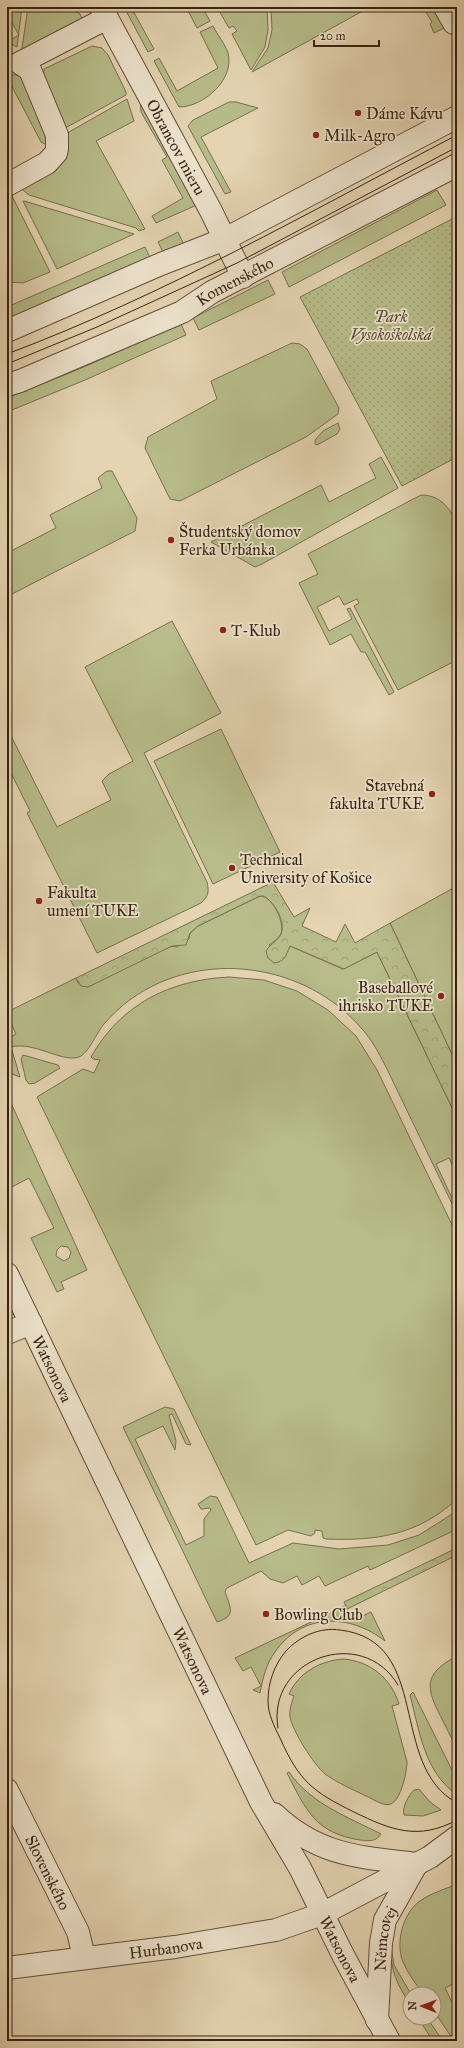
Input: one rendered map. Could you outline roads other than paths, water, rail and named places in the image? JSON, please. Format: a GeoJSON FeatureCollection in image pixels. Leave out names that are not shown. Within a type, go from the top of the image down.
{"type":"FeatureCollection","features":[{"type":"Feature","properties":{"kind":"street","name":"Obrancov mieru"},"geometry":{"type":"LineString","coordinates":[[7,185],[47,163],[56,154],[57,149],[57,135],[30,70],[20,64],[104,13],[166,127],[244,277]]}},
{"type":"Feature","properties":{"kind":"street"},"geometry":{"type":"LineString","coordinates":[[7,331],[225,239],[457,117]]}},
{"type":"Feature","properties":{"kind":"street","name":"Komenského"},"geometry":{"type":"LineString","coordinates":[[7,385],[91,352],[182,312],[212,292],[244,277],[457,165]]}},
{"type":"Feature","properties":{"kind":"street","name":"Watsonova"},"geometry":{"type":"LineString","coordinates":[[7,1274],[261,1802],[300,1868],[322,1914],[389,2041]]}},
{"type":"Feature","properties":{"kind":"street"},"geometry":{"type":"LineString","coordinates":[[7,1334],[31,1323]]}},
{"type":"Feature","properties":{"kind":"street","name":"Slovenského"},"geometry":{"type":"LineString","coordinates":[[7,1790],[78,1932],[84,1957]]}},
{"type":"Feature","properties":{"kind":"street"},"geometry":{"type":"LineString","coordinates":[[261,1802],[284,1824],[302,1836],[331,1850],[356,1856],[423,1860]]}},
{"type":"Feature","properties":{"kind":"street","name":"Němcovej"},"geometry":{"type":"LineString","coordinates":[[322,1914],[423,1860],[457,1837]]}},
{"type":"Feature","properties":{"kind":"street","name":"Němcovej"},"geometry":{"type":"LineString","coordinates":[[377,2020],[381,1943],[385,1920],[401,1889],[423,1860],[457,1850]]}},
{"type":"Feature","properties":{"kind":"street","name":"Hurbanova"},"geometry":{"type":"LineString","coordinates":[[7,1968],[84,1957],[175,1947],[255,1934],[276,1930],[322,1914]]}},
{"type":"Feature","properties":{"kind":"tram line"},"geometry":{"type":"LineString","coordinates":[[7,354],[123,306],[179,279],[291,223],[457,135]]}},
{"type":"Feature","properties":{"kind":"tram line"},"geometry":{"type":"LineString","coordinates":[[7,364],[97,327],[237,263],[457,147]]}},
{"type":"Feature","properties":{"kind":"tram line"},"geometry":{"type":"LineString","coordinates":[[457,1803],[436,1785],[422,1761],[399,1680],[388,1656],[369,1639],[340,1630],[333,1629],[318,1631],[304,1637],[286,1651],[278,1662],[271,1681],[268,1694],[269,1711],[287,1753],[301,1775],[309,1784],[340,1805],[380,1824],[405,1831],[430,1830],[457,1820]]}},
{"type":"Feature","properties":{"kind":"tram line"},"geometry":{"type":"LineString","coordinates":[[278,1728],[278,1704],[287,1684],[301,1668],[320,1658],[341,1654],[362,1656],[382,1667],[398,1685]]}},
{"type":"Feature","properties":{"kind":"place","name":"Dáme Kávu"},"geometry":{"type":"Point","coordinates":[358,113]}},
{"type":"Feature","properties":{"kind":"place","name":"Milk-Agro"},"geometry":{"type":"Point","coordinates":[316,135]}},
{"type":"Feature","properties":{"kind":"place","name":"Študentský domov Ferka Urbánka"},"geometry":{"type":"Point","coordinates":[171,540]}},
{"type":"Feature","properties":{"kind":"place","name":"T-Klub"},"geometry":{"type":"Point","coordinates":[223,630]}},
{"type":"Feature","properties":{"kind":"place","name":"Stavebná fakulta TUKE"},"geometry":{"type":"Point","coordinates":[432,794]}},
{"type":"Feature","properties":{"kind":"place","name":"Technical University of Košice"},"geometry":{"type":"Point","coordinates":[232,868]}},
{"type":"Feature","properties":{"kind":"place","name":"Fakulta umení TUKE"},"geometry":{"type":"Point","coordinates":[39,901]}},
{"type":"Feature","properties":{"kind":"place","name":"Baseballové ihrisko TUKE"},"geometry":{"type":"Point","coordinates":[441,996]}},
{"type":"Feature","properties":{"kind":"place","name":"Bowling Club"},"geometry":{"type":"Point","coordinates":[266,1614]}},
{"type":"Feature","properties":{"kind":"park label","name":"Park Vysokoškolská"},"geometry":{"type":"Point","coordinates":[391,325]}}]}
